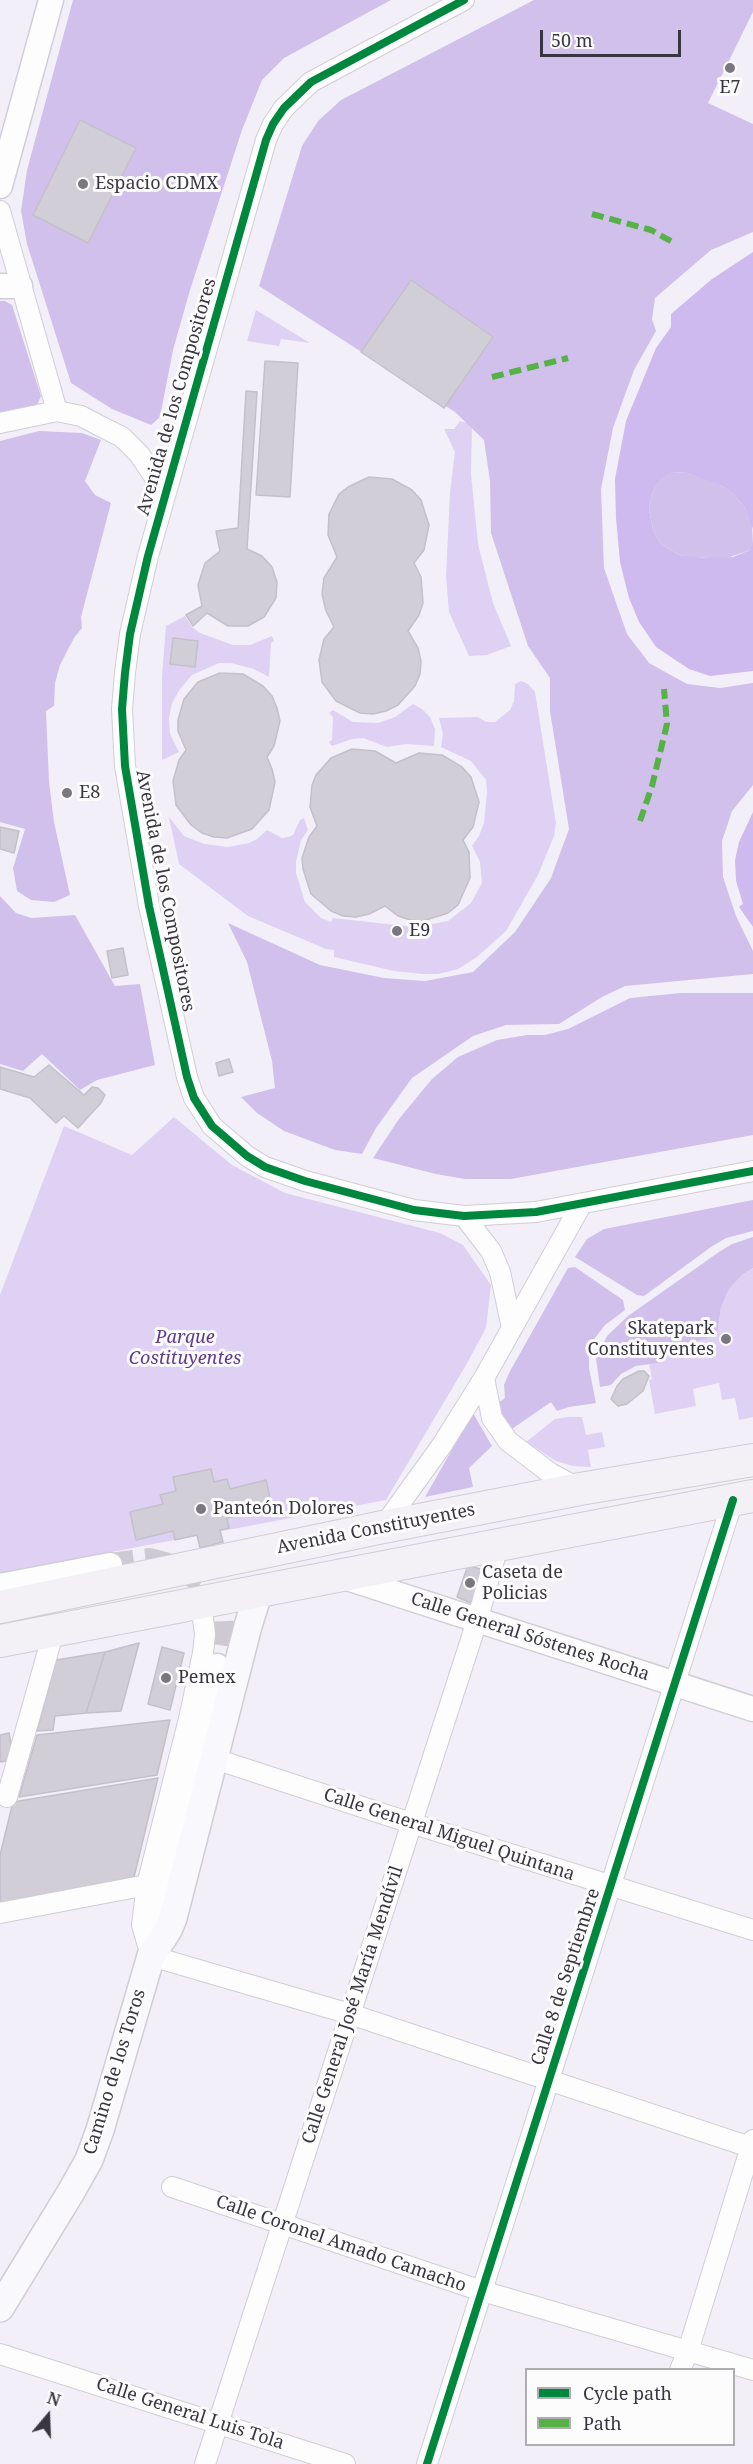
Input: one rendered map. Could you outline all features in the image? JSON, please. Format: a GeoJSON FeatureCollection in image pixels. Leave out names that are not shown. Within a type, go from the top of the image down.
{"type":"FeatureCollection","features":[{"type":"Feature","properties":{"kind":"highway","name":"Avenida Constituyentes"},"geometry":{"type":"LineString","coordinates":[[0,1607],[383,1527],[580,1489],[753,1460]]}},
{"type":"Feature","properties":{"kind":"highway"},"geometry":{"type":"LineString","coordinates":[[0,1641],[743,1498]]}},
{"type":"Feature","properties":{"kind":"main road","name":"Camino de los Toros"},"geometry":{"type":"LineString","coordinates":[[0,2308],[89,2160],[100,2130],[151,1956],[173,1918],[250,1617],[259,1591]]}},
{"type":"Feature","properties":{"kind":"street"},"geometry":{"type":"LineString","coordinates":[[0,186],[51,0]]}},
{"type":"Feature","properties":{"kind":"street","name":"Avenida de los Compositores"},"geometry":{"type":"LineString","coordinates":[[464,0],[311,82],[284,108],[273,124],[266,140],[139,590],[130,634],[122,709],[124,744],[135,831],[181,1051],[194,1098],[212,1125],[247,1156],[265,1167],[305,1181],[414,1210],[464,1216],[505,1215],[581,1205],[753,1171]]}},
{"type":"Feature","properties":{"kind":"street"},"geometry":{"type":"LineString","coordinates":[[0,211],[10,286],[57,411]]}},
{"type":"Feature","properties":{"kind":"street"},"geometry":{"type":"LineString","coordinates":[[0,423],[57,411],[81,416],[122,437],[139,453],[154,476],[162,505]]}},
{"type":"Feature","properties":{"kind":"street"},"geometry":{"type":"LineString","coordinates":[[383,1527],[442,1445],[484,1378],[581,1205]]}},
{"type":"Feature","properties":{"kind":"street"},"geometry":{"type":"LineString","coordinates":[[464,1216],[490,1251],[500,1272],[513,1328]]}},
{"type":"Feature","properties":{"kind":"street"},"geometry":{"type":"LineString","coordinates":[[484,1378],[492,1418],[508,1441],[550,1473],[580,1489]]}},
{"type":"Feature","properties":{"kind":"street","name":"Calle 8 de Septiembre"},"geometry":{"type":"LineString","coordinates":[[427,2464],[676,1684],[743,1498]]}},
{"type":"Feature","properties":{"kind":"street","name":"Calle General José María Mendívil"},"geometry":{"type":"LineString","coordinates":[[205,2464],[477,1622],[498,1546]]}},
{"type":"Feature","properties":{"kind":"street"},"geometry":{"type":"LineString","coordinates":[[0,1586],[110,1565]]}},
{"type":"Feature","properties":{"kind":"street","name":"Calle General Sóstenes Rocha"},"geometry":{"type":"LineString","coordinates":[[341,1576],[477,1622],[753,1709]]}},
{"type":"Feature","properties":{"kind":"street"},"geometry":{"type":"LineString","coordinates":[[201,1604],[205,1634],[203,1653],[189,1719],[147,1884],[142,1925],[151,1956],[350,2014],[752,2145],[688,2352],[681,2368]]}},
{"type":"Feature","properties":{"kind":"street"},"geometry":{"type":"LineString","coordinates":[[7,1797],[54,1630]]}},
{"type":"Feature","properties":{"kind":"street","name":"Camino de los Toros"},"geometry":{"type":"LineString","coordinates":[[151,1956],[217,1666]]}},
{"type":"Feature","properties":{"kind":"street","name":"Calle General Miguel Quintana"},"geometry":{"type":"LineString","coordinates":[[215,1759],[753,1930]]}},
{"type":"Feature","properties":{"kind":"street"},"geometry":{"type":"LineString","coordinates":[[0,1913],[147,1884]]}},
{"type":"Feature","properties":{"kind":"street","name":"Calle Coronel Amado Camacho"},"geometry":{"type":"LineString","coordinates":[[172,2187],[482,2291],[753,2370]]}},
{"type":"Feature","properties":{"kind":"street","name":"Calle General Luis Tola"},"geometry":{"type":"LineString","coordinates":[[0,2354],[345,2464]]}},
{"type":"Feature","properties":{"kind":"green space"},"geometry":{"type":"Polygon","coordinates":[[[256,310],[310,343],[281,339],[279,346],[247,341],[256,310]]]}},
{"type":"Feature","properties":{"kind":"green space"},"geometry":{"type":"Polygon","coordinates":[[[460,421],[472,424],[471,474],[478,544],[493,603],[511,646],[487,655],[469,656],[449,612],[446,576],[450,492],[455,452],[444,429],[454,429],[460,421]]]}},
{"type":"Feature","properties":{"kind":"green space"},"geometry":{"type":"Polygon","coordinates":[[[185,616],[192,627],[200,633],[233,645],[250,645],[272,636],[274,641],[271,643],[269,677],[254,669],[231,663],[219,663],[192,675],[172,703],[169,718],[170,734],[179,752],[162,760],[162,676],[166,626],[185,616]]]}},
{"type":"Feature","properties":{"kind":"green space"},"geometry":{"type":"Polygon","coordinates":[[[521,681],[528,684],[535,692],[556,823],[554,836],[538,875],[506,931],[477,957],[458,969],[438,974],[423,974],[394,971],[334,957],[334,950],[326,949],[248,916],[179,864],[169,817],[184,836],[204,844],[228,847],[249,843],[267,830],[282,838],[288,837],[293,835],[300,820],[304,818],[308,830],[301,840],[296,873],[305,902],[321,918],[331,922],[333,918],[414,927],[448,921],[471,903],[482,883],[480,862],[472,846],[484,823],[487,792],[486,780],[471,761],[441,747],[443,734],[439,718],[478,717],[486,722],[495,722],[510,710],[514,701],[515,684],[521,681]]]}},
{"type":"Feature","properties":{"kind":"green space"},"geometry":{"type":"Polygon","coordinates":[[[413,704],[430,717],[435,729],[434,746],[406,744],[387,747],[363,738],[332,746],[329,742],[332,740],[333,717],[329,713],[333,710],[353,722],[378,723],[395,717],[413,704]]]}},
{"type":"Feature","properties":{"kind":"green space","name":"Parque Costituyentes"},"geometry":{"type":"Polygon","coordinates":[[[174,1117],[232,1165],[285,1193],[440,1233],[463,1245],[491,1285],[486,1328],[386,1500],[0,1573],[0,1295],[64,1126],[132,1155],[174,1117]]]}},
{"type":"Feature","properties":{"kind":"green space","name":"Skatepark Constituyentes"},"geometry":{"type":"Polygon","coordinates":[[[753,1268],[753,1417],[739,1420],[735,1398],[722,1400],[719,1383],[693,1389],[696,1406],[655,1414],[649,1380],[652,1379],[649,1364],[658,1363],[673,1346],[717,1336],[721,1308],[729,1289],[742,1275],[753,1268]]]}},
{"type":"Feature","properties":{"kind":"green space"},"geometry":{"type":"Polygon","coordinates":[[[582,1417],[586,1435],[602,1432],[605,1447],[588,1450],[591,1467],[573,1466],[556,1461],[526,1442],[555,1419],[582,1417]]]}},
{"type":"Feature","properties":{"kind":"shaded area"},"geometry":{"type":"Polygon","coordinates":[[[73,0],[391,0],[284,58],[262,80],[242,130],[190,290],[173,350],[160,417],[151,425],[112,409],[71,383],[27,244],[21,211],[27,170],[73,0]]]}},
{"type":"Feature","properties":{"kind":"shaded area"},"geometry":{"type":"Polygon","coordinates":[[[534,0],[753,0],[753,12],[708,103],[753,124],[753,232],[711,250],[655,298],[652,319],[656,331],[634,370],[613,428],[601,489],[604,568],[627,634],[649,663],[687,684],[720,688],[753,683],[753,785],[732,811],[722,841],[723,877],[736,916],[753,951],[753,974],[625,986],[602,997],[559,1024],[506,1025],[473,1036],[412,1078],[376,1128],[362,1154],[335,1150],[284,1131],[257,1113],[241,1097],[275,1088],[272,1061],[247,962],[228,923],[320,965],[384,978],[425,981],[473,972],[515,932],[551,878],[569,829],[550,711],[550,678],[528,646],[491,533],[490,481],[484,440],[455,412],[259,286],[302,146],[318,121],[341,100],[534,0]]]}},
{"type":"Feature","properties":{"kind":"shaded area"},"geometry":{"type":"Polygon","coordinates":[[[753,252],[753,529],[745,508],[734,495],[722,486],[688,473],[673,472],[666,475],[652,494],[649,509],[653,530],[660,543],[679,555],[706,558],[733,557],[750,550],[753,542],[753,671],[710,676],[689,669],[656,647],[639,622],[629,598],[620,562],[615,479],[626,421],[656,348],[671,327],[671,314],[712,279],[753,252]]]}},
{"type":"Feature","properties":{"kind":"shaded area"},"geometry":{"type":"Polygon","coordinates":[[[0,301],[12,305],[41,396],[37,405],[0,414],[0,301]]]}},
{"type":"Feature","properties":{"kind":"shaded area"},"geometry":{"type":"Polygon","coordinates":[[[39,431],[82,433],[101,440],[85,481],[95,495],[111,503],[81,617],[82,628],[60,665],[55,683],[54,706],[46,711],[49,782],[54,822],[70,895],[54,902],[31,900],[17,891],[13,868],[25,829],[0,822],[0,441],[39,431]]]}},
{"type":"Feature","properties":{"kind":"shaded area"},"geometry":{"type":"Polygon","coordinates":[[[688,473],[704,478],[722,486],[734,495],[745,508],[752,524],[753,544],[750,550],[724,559],[692,557],[679,555],[660,543],[653,530],[649,509],[652,494],[658,483],[666,474],[688,473]]]}},
{"type":"Feature","properties":{"kind":"shaded area"},"geometry":{"type":"Polygon","coordinates":[[[753,812],[753,927],[739,907],[743,904],[736,881],[735,860],[739,842],[753,812]]]}},
{"type":"Feature","properties":{"kind":"shaded area"},"geometry":{"type":"Polygon","coordinates":[[[0,896],[16,913],[31,918],[75,915],[115,986],[140,984],[155,1065],[97,1080],[80,1090],[42,1054],[23,1071],[0,1064],[0,896]]]}},
{"type":"Feature","properties":{"kind":"shaded area"},"geometry":{"type":"Polygon","coordinates":[[[681,993],[753,993],[753,1135],[511,1179],[465,1179],[373,1158],[399,1119],[432,1079],[458,1057],[497,1040],[527,1035],[545,1035],[568,1029],[630,998],[681,993]]]}},
{"type":"Feature","properties":{"kind":"shaded area"},"geometry":{"type":"Polygon","coordinates":[[[753,1200],[753,1231],[726,1238],[644,1296],[637,1295],[575,1257],[587,1239],[604,1229],[753,1200]]]}},
{"type":"Feature","properties":{"kind":"shaded area"},"geometry":{"type":"Polygon","coordinates":[[[753,1237],[753,1268],[742,1275],[729,1289],[721,1308],[717,1336],[673,1346],[658,1363],[636,1366],[621,1374],[611,1385],[600,1387],[596,1358],[607,1336],[628,1316],[719,1252],[732,1244],[753,1237]]]}},
{"type":"Feature","properties":{"kind":"shaded area"},"geometry":{"type":"Polygon","coordinates":[[[575,1267],[623,1300],[625,1310],[605,1325],[595,1338],[589,1355],[589,1368],[596,1403],[557,1411],[551,1402],[509,1431],[494,1406],[505,1398],[504,1385],[509,1373],[568,1268],[575,1267]]]}},
{"type":"Feature","properties":{"kind":"shaded area"},"geometry":{"type":"Polygon","coordinates":[[[473,1413],[492,1446],[469,1468],[473,1487],[425,1497],[473,1413]]]}},
{"type":"Feature","properties":{"kind":"building","name":"Espacio CDMX"},"geometry":{"type":"Polygon","coordinates":[[[80,120],[136,148],[88,243],[33,215],[80,120]]]}},
{"type":"Feature","properties":{"kind":"building"},"geometry":{"type":"Polygon","coordinates":[[[411,280],[493,337],[444,408],[361,352],[411,280]]]}},
{"type":"Feature","properties":{"kind":"building"},"geometry":{"type":"Polygon","coordinates":[[[265,361],[298,363],[290,497],[256,495],[265,361]]]}},
{"type":"Feature","properties":{"kind":"building"},"geometry":{"type":"Polygon","coordinates":[[[246,391],[257,392],[247,549],[262,556],[272,567],[277,582],[276,598],[264,617],[248,626],[228,626],[207,613],[193,626],[186,615],[202,606],[198,585],[205,563],[220,551],[216,531],[238,528],[246,391]]]}},
{"type":"Feature","properties":{"kind":"building"},"geometry":{"type":"Polygon","coordinates":[[[369,477],[392,479],[412,490],[421,500],[429,525],[424,550],[414,563],[421,577],[423,603],[419,615],[408,631],[418,648],[421,661],[420,674],[415,686],[398,705],[373,714],[360,713],[336,701],[322,682],[319,660],[324,639],[334,627],[326,611],[322,594],[324,578],[337,557],[328,535],[329,514],[339,494],[369,477]]]}},
{"type":"Feature","properties":{"kind":"building"},"geometry":{"type":"Polygon","coordinates":[[[173,638],[198,641],[195,667],[170,664],[173,638]]]}},
{"type":"Feature","properties":{"kind":"building"},"geometry":{"type":"Polygon","coordinates":[[[220,673],[243,674],[263,686],[272,696],[280,721],[274,746],[267,757],[275,782],[269,810],[252,829],[227,838],[202,833],[191,825],[176,805],[173,781],[179,760],[186,750],[178,731],[178,720],[184,699],[198,682],[220,673]]]}},
{"type":"Feature","properties":{"kind":"building"},"geometry":{"type":"Polygon","coordinates":[[[352,749],[375,751],[396,763],[419,753],[442,755],[462,767],[471,777],[479,802],[473,827],[463,840],[469,852],[470,878],[458,905],[448,913],[423,921],[410,920],[398,916],[385,906],[369,914],[356,917],[343,916],[331,911],[311,894],[302,858],[309,837],[317,826],[310,807],[312,785],[316,775],[331,758],[352,749]]]}},
{"type":"Feature","properties":{"kind":"building"},"geometry":{"type":"Polygon","coordinates":[[[0,827],[19,831],[14,853],[0,849],[0,827]]]}},
{"type":"Feature","properties":{"kind":"building"},"geometry":{"type":"Polygon","coordinates":[[[123,948],[128,975],[112,978],[107,951],[123,948]]]}},
{"type":"Feature","properties":{"kind":"building"},"geometry":{"type":"Polygon","coordinates":[[[229,1059],[233,1072],[219,1076],[216,1063],[229,1059]]]}},
{"type":"Feature","properties":{"kind":"building"},"geometry":{"type":"Polygon","coordinates":[[[49,1065],[84,1095],[92,1087],[98,1088],[105,1095],[101,1103],[78,1128],[64,1116],[56,1123],[30,1098],[0,1089],[0,1067],[34,1077],[49,1065]]]}},
{"type":"Feature","properties":{"kind":"building"},"geometry":{"type":"Polygon","coordinates":[[[644,1371],[649,1376],[643,1391],[627,1404],[618,1406],[611,1399],[617,1386],[623,1379],[644,1371]]]}},
{"type":"Feature","properties":{"kind":"building","name":"Panteón Dolores"},"geometry":{"type":"Polygon","coordinates":[[[211,1469],[214,1482],[227,1479],[230,1489],[266,1480],[272,1507],[227,1518],[229,1528],[220,1530],[223,1542],[200,1548],[197,1535],[175,1540],[173,1531],[136,1540],[130,1512],[163,1504],[160,1495],[176,1491],[173,1477],[211,1469]]]}},
{"type":"Feature","properties":{"kind":"building","name":"Caseta de Policias"},"geometry":{"type":"Polygon","coordinates":[[[468,1565],[483,1570],[473,1604],[457,1597],[468,1565]]]}},
{"type":"Feature","properties":{"kind":"building"},"geometry":{"type":"Polygon","coordinates":[[[139,1643],[121,1711],[86,1713],[105,1652],[139,1643]]]}},
{"type":"Feature","properties":{"kind":"building","name":"Pemex"},"geometry":{"type":"Polygon","coordinates":[[[162,1647],[184,1653],[170,1710],[148,1704],[162,1647]]]}},
{"type":"Feature","properties":{"kind":"building"},"geometry":{"type":"Polygon","coordinates":[[[105,1652],[86,1713],[55,1716],[53,1730],[37,1731],[56,1660],[105,1652]]]}},
{"type":"Feature","properties":{"kind":"building"},"geometry":{"type":"Polygon","coordinates":[[[170,1720],[157,1775],[19,1797],[37,1735],[170,1720]]]}},
{"type":"Feature","properties":{"kind":"building"},"geometry":{"type":"Polygon","coordinates":[[[9,1733],[14,1760],[0,1762],[0,1735],[9,1733]]]}},
{"type":"Feature","properties":{"kind":"building"},"geometry":{"type":"Polygon","coordinates":[[[158,1778],[134,1877],[0,1903],[0,1855],[13,1802],[158,1778]]]}},
{"type":"Feature","properties":{"kind":"tunnel"},"geometry":{"type":"LineString","coordinates":[[110,1565],[150,1560],[203,1580],[221,1606],[222,1629],[217,1666]]}},
{"type":"Feature","properties":{"kind":"marked path"},"geometry":{"type":"LineString","coordinates":[[592,214],[651,230],[676,244]]}},
{"type":"Feature","properties":{"kind":"marked path"},"geometry":{"type":"LineString","coordinates":[[492,377],[568,358]]}},
{"type":"Feature","properties":{"kind":"marked path"},"geometry":{"type":"LineString","coordinates":[[640,821],[652,786],[667,724],[664,689]]}},
{"type":"Feature","properties":{"kind":"cycle path"},"geometry":{"type":"LineString","coordinates":[[464,0],[311,82],[284,108],[273,124],[266,140],[148,556],[130,634],[125,673],[122,709],[125,766],[149,906],[187,1077],[194,1098],[212,1126],[247,1156],[265,1167],[305,1181],[414,1210],[464,1216],[536,1212],[753,1171]]}},
{"type":"Feature","properties":{"kind":"cycle path"},"geometry":{"type":"LineString","coordinates":[[427,2464],[733,1500]]}},
{"type":"Feature","properties":{"kind":"place","name":"E7"},"geometry":{"type":"Point","coordinates":[730,68]}},
{"type":"Feature","properties":{"kind":"place","name":"Espacio CDMX"},"geometry":{"type":"Point","coordinates":[83,184]}},
{"type":"Feature","properties":{"kind":"place","name":"E8"},"geometry":{"type":"Point","coordinates":[67,793]}},
{"type":"Feature","properties":{"kind":"place","name":"E9"},"geometry":{"type":"Point","coordinates":[397,931]}},
{"type":"Feature","properties":{"kind":"place","name":"Skatepark Constituyentes"},"geometry":{"type":"Point","coordinates":[726,1339]}},
{"type":"Feature","properties":{"kind":"place","name":"Panteón Dolores"},"geometry":{"type":"Point","coordinates":[201,1509]}},
{"type":"Feature","properties":{"kind":"place","name":"Caseta de Policias"},"geometry":{"type":"Point","coordinates":[470,1583]}},
{"type":"Feature","properties":{"kind":"place","name":"Pemex"},"geometry":{"type":"Point","coordinates":[166,1678]}}]}
